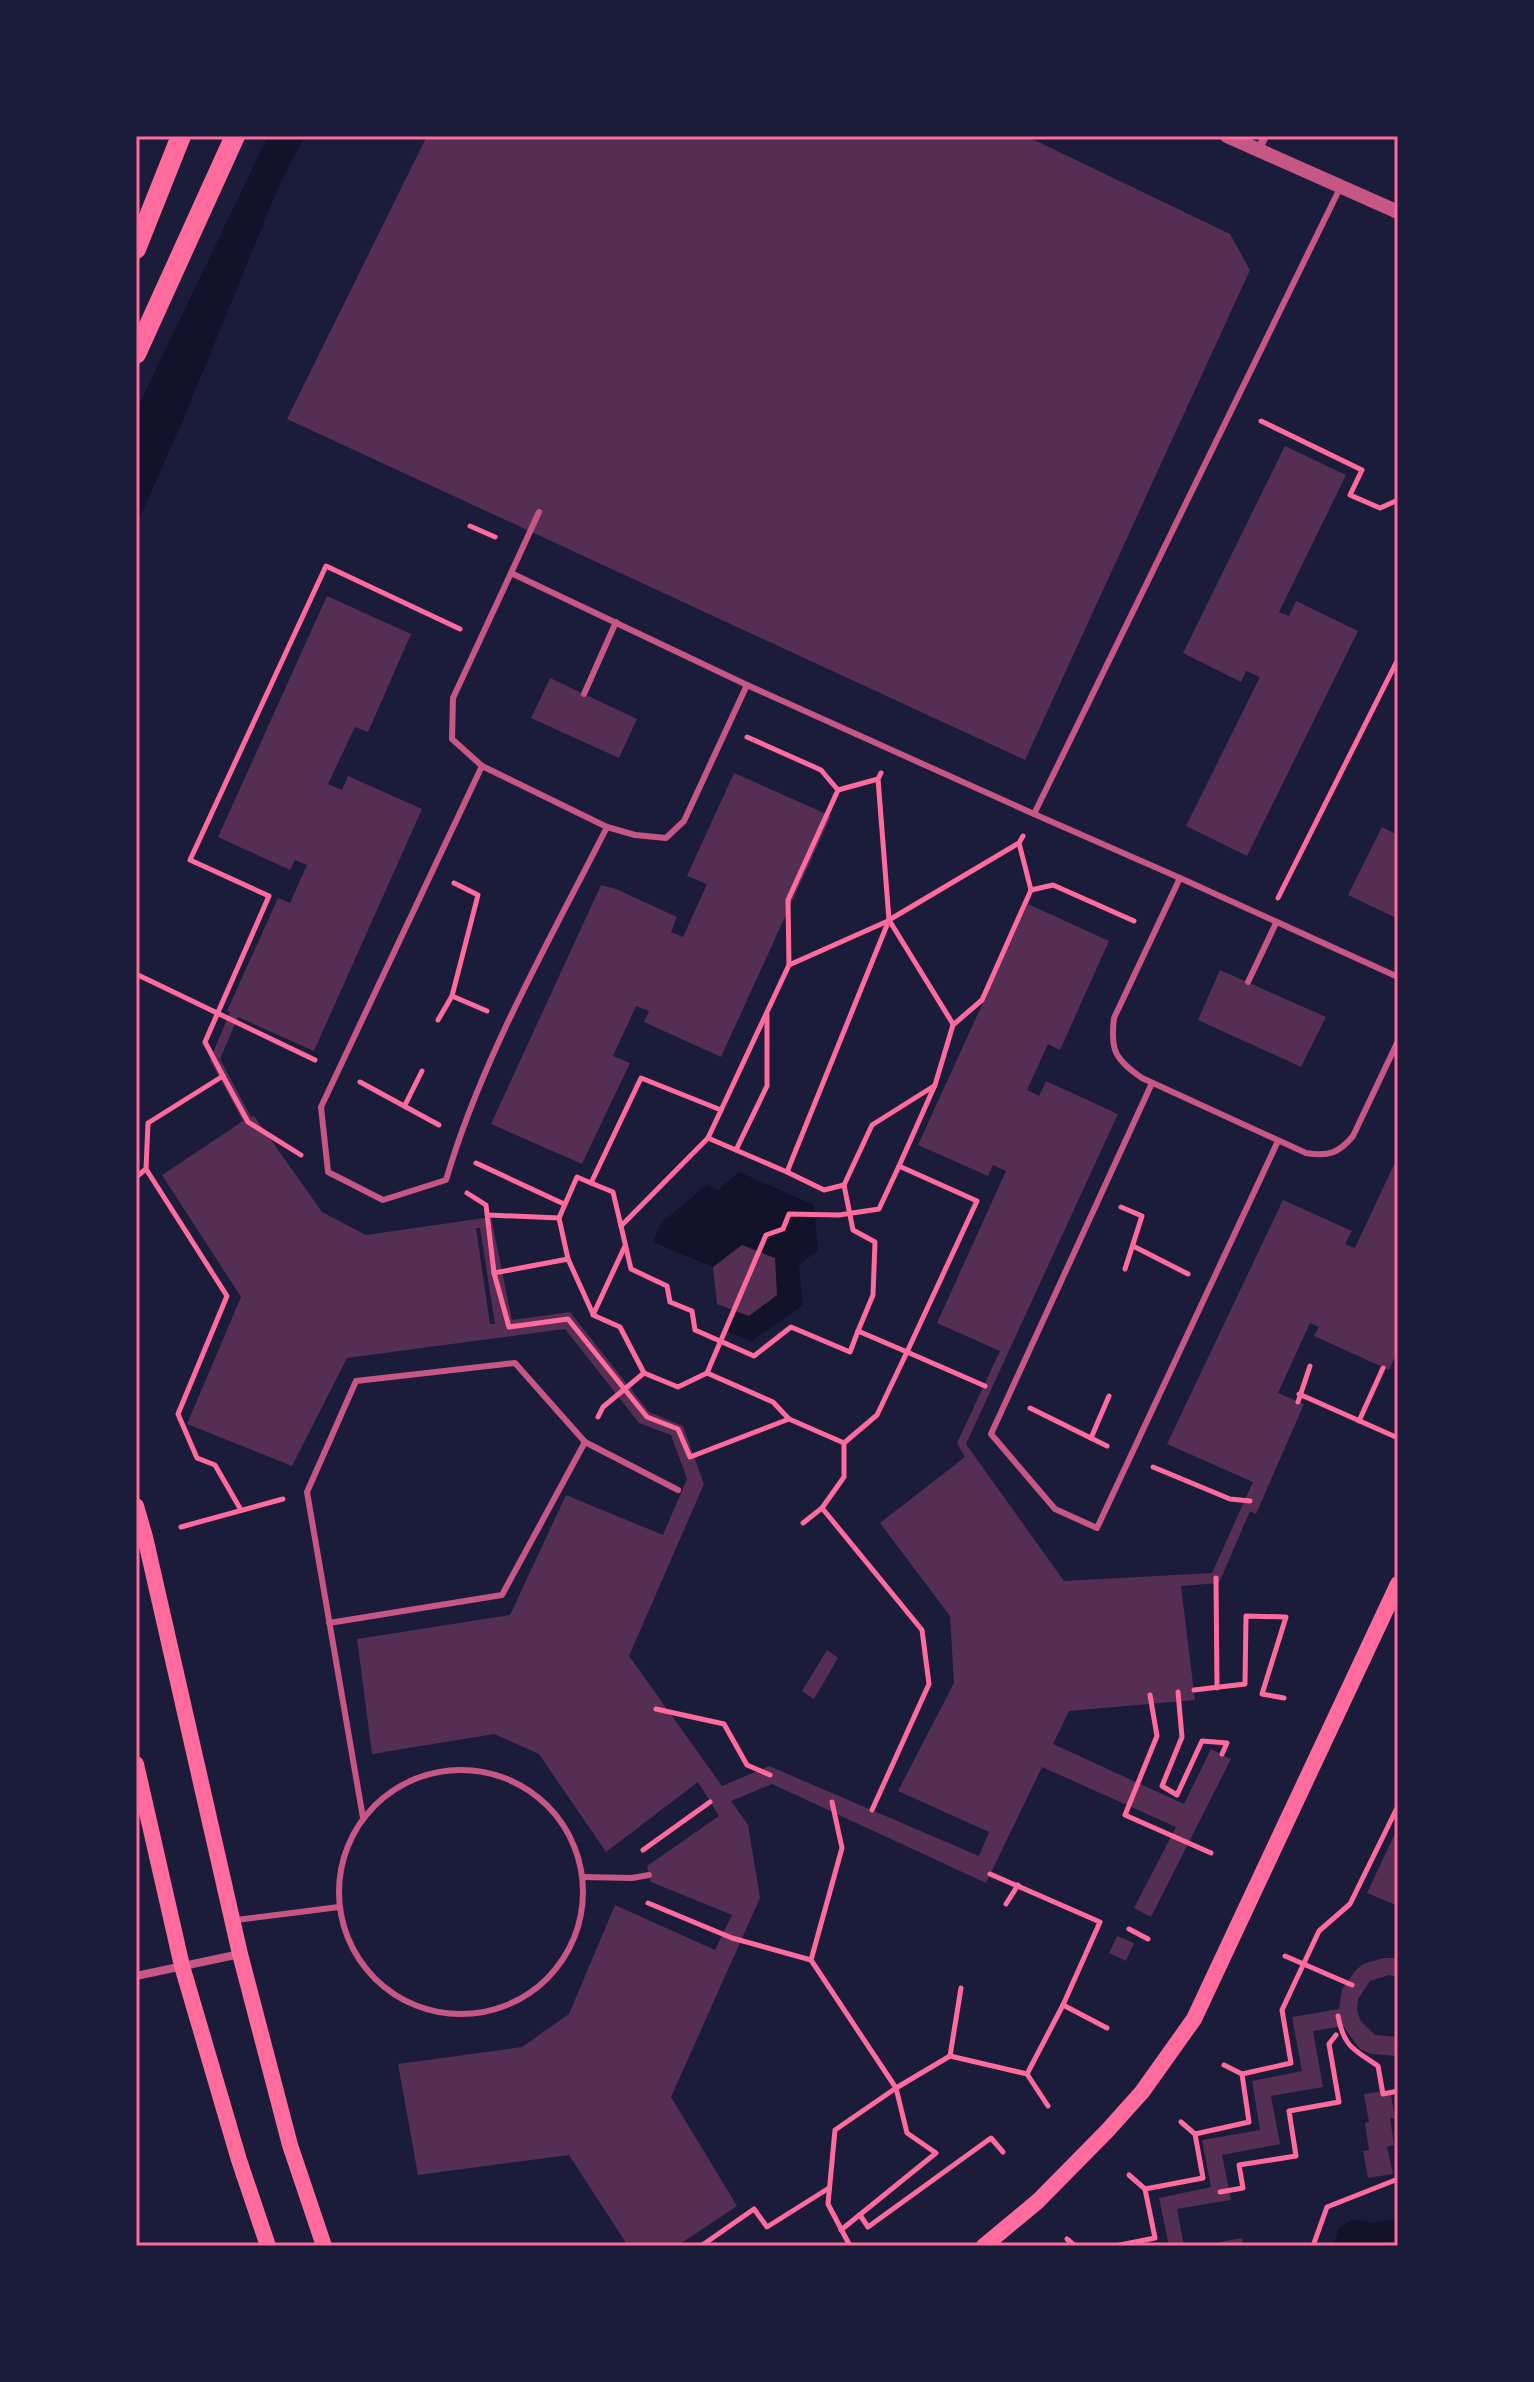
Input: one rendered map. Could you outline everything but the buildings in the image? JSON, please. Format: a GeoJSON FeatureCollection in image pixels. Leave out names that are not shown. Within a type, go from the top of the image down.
{"type":"FeatureCollection","features":[{"type":"Feature","properties":{"kind":"main road"},"geometry":{"type":"LineString","coordinates":[[136,249],[181,136]]}},
{"type":"Feature","properties":{"kind":"main road"},"geometry":{"type":"LineString","coordinates":[[136,354],[235,136]]}},
{"type":"Feature","properties":{"kind":"main road"},"geometry":{"type":"LineString","coordinates":[[136,1506],[240,1954],[290,2145],[324,2246]]}},
{"type":"Feature","properties":{"kind":"main road"},"geometry":{"type":"LineString","coordinates":[[984,2246],[1038,2201],[1107,2131],[1142,2092],[1194,2019],[1394,1604],[1398,1584]]}},
{"type":"Feature","properties":{"kind":"main road"},"geometry":{"type":"LineString","coordinates":[[136,1764],[182,1966],[239,2160],[268,2246]]}},
{"type":"Feature","properties":{"kind":"street"},"geometry":{"type":"LineString","coordinates":[[1227,136],[1398,212]]}},
{"type":"Feature","properties":{"kind":"street"},"geometry":{"type":"LineString","coordinates":[[1258,151],[1265,136]]}},
{"type":"Feature","properties":{"kind":"street"},"geometry":{"type":"LineString","coordinates":[[136,1976],[240,1954]]}},
{"type":"Feature","properties":{"kind":"lane"},"geometry":{"type":"LineString","coordinates":[[1034,814],[1340,188]]}},
{"type":"Feature","properties":{"kind":"lane"},"geometry":{"type":"LineString","coordinates":[[539,512],[453,698],[452,739],[482,766],[607,827],[635,835],[666,838],[684,821],[747,685]]}},
{"type":"Feature","properties":{"kind":"lane"},"geometry":{"type":"LineString","coordinates":[[511,573],[747,685],[1398,977]]}},
{"type":"Feature","properties":{"kind":"lane"},"geometry":{"type":"LineString","coordinates":[[584,694],[616,622]]}},
{"type":"Feature","properties":{"kind":"lane"},"geometry":{"type":"LineString","coordinates":[[482,766],[321,1107],[328,1172],[383,1200],[446,1180],[457,1143],[510,1021],[607,827]]}},
{"type":"Feature","properties":{"kind":"lane"},"geometry":{"type":"LineString","coordinates":[[1180,878],[1114,1018],[1111,1043],[1121,1063],[1152,1083],[1278,1141],[1306,1153],[1324,1156],[1342,1150],[1353,1136],[1398,1041]]}},
{"type":"Feature","properties":{"kind":"lane"},"geometry":{"type":"LineString","coordinates":[[1248,982],[1276,923]]}},
{"type":"Feature","properties":{"kind":"lane"},"geometry":{"type":"LineString","coordinates":[[1152,1083],[991,1434],[1055,1509],[1097,1528],[1278,1141]]}},
{"type":"Feature","properties":{"kind":"lane"},"geometry":{"type":"LineString","coordinates":[[363,1818],[307,1492],[356,1381],[515,1363],[585,1442],[678,1490]]}},
{"type":"Feature","properties":{"kind":"lane"},"geometry":{"type":"LineString","coordinates":[[329,1623],[502,1595],[585,1442]]}},
{"type":"Feature","properties":{"kind":"lane"},"geometry":{"type":"LineString","coordinates":[[473,1770],[514,1781],[547,1804],[572,1838],[583,1877],[582,1916],[569,1951],[545,1981],[513,2003],[476,2013],[438,2012],[402,1999],[372,1975],[350,1944],[339,1907],[339,1876],[347,1845],[363,1818],[394,1789],[432,1773],[473,1770]]}},
{"type":"Feature","properties":{"kind":"lane"},"geometry":{"type":"LineString","coordinates":[[583,1877],[632,1878],[649,1875]]}},
{"type":"Feature","properties":{"kind":"lane"},"geometry":{"type":"LineString","coordinates":[[232,1920],[339,1907]]}},
{"type":"Feature","properties":{"kind":"path"},"geometry":{"type":"LineString","coordinates":[[1261,421],[1362,470],[1350,495],[1380,508],[1398,500]]}},
{"type":"Feature","properties":{"kind":"path"},"geometry":{"type":"LineString","coordinates":[[470,526],[495,537]]}},
{"type":"Feature","properties":{"kind":"path"},"geometry":{"type":"LineString","coordinates":[[328,1172],[248,1122],[205,1042],[269,896],[190,860],[326,566],[481,639]]}},
{"type":"Feature","properties":{"kind":"path"},"geometry":{"type":"LineString","coordinates":[[1276,902],[1398,659]]}},
{"type":"Feature","properties":{"kind":"path"},"geometry":{"type":"LineString","coordinates":[[726,727],[821,770],[838,790]]}},
{"type":"Feature","properties":{"kind":"path"},"geometry":{"type":"LineString","coordinates":[[787,1172],[889,920],[878,779],[892,751]]}},
{"type":"Feature","properties":{"kind":"path"},"geometry":{"type":"LineString","coordinates":[[838,790],[878,779]]}},
{"type":"Feature","properties":{"kind":"path"},"geometry":{"type":"LineString","coordinates":[[621,1226],[708,1138],[789,965],[788,900],[838,790]]}},
{"type":"Feature","properties":{"kind":"path"},"geometry":{"type":"LineString","coordinates":[[789,965],[889,920],[1019,843],[1034,814]]}},
{"type":"Feature","properties":{"kind":"path"},"geometry":{"type":"LineString","coordinates":[[935,1085],[872,1125],[844,1185],[849,1214],[853,1230],[875,1242],[873,1295],[850,1352],[791,1327],[754,1356],[719,1341],[695,1330],[692,1311],[670,1302],[667,1286],[631,1269],[613,1192],[577,1177],[559,1218],[568,1259],[593,1315],[620,1327],[644,1373],[678,1387],[707,1373],[719,1341],[766,1235],[783,1229],[789,1214],[839,1215],[849,1214],[879,1209],[935,1085],[953,1025],[982,1000],[1031,890],[1019,843]]}},
{"type":"Feature","properties":{"kind":"path"},"geometry":{"type":"LineString","coordinates":[[434,872],[478,895],[452,996],[438,1020]]}},
{"type":"Feature","properties":{"kind":"path"},"geometry":{"type":"LineString","coordinates":[[1031,890],[1053,885],[1154,930]]}},
{"type":"Feature","properties":{"kind":"path"},"geometry":{"type":"LineString","coordinates":[[889,920],[953,1025]]}},
{"type":"Feature","properties":{"kind":"path"},"geometry":{"type":"LineString","coordinates":[[136,974],[435,1120],[472,1161],[564,1204]]}},
{"type":"Feature","properties":{"kind":"path"},"geometry":{"type":"LineString","coordinates":[[452,996],[510,1021]]}},
{"type":"Feature","properties":{"kind":"path"},"geometry":{"type":"LineString","coordinates":[[736,1150],[767,1086],[767,1011]]}},
{"type":"Feature","properties":{"kind":"path"},"geometry":{"type":"LineString","coordinates":[[405,1105],[422,1071]]}},
{"type":"Feature","properties":{"kind":"path"},"geometry":{"type":"LineString","coordinates":[[223,1076],[148,1123],[146,1169],[227,1296],[178,1414],[197,1458],[215,1465],[241,1510]]}},
{"type":"Feature","properties":{"kind":"path"},"geometry":{"type":"LineString","coordinates":[[591,1183],[641,1078],[721,1110]]}},
{"type":"Feature","properties":{"kind":"path"},"geometry":{"type":"LineString","coordinates":[[708,1138],[824,1190],[844,1185]]}},
{"type":"Feature","properties":{"kind":"path"},"geometry":{"type":"LineString","coordinates":[[803,1523],[822,1508],[844,1477],[844,1443],[877,1415],[977,1201],[899,1166]]}},
{"type":"Feature","properties":{"kind":"path"},"geometry":{"type":"LineString","coordinates":[[136,1177],[146,1169]]}},
{"type":"Feature","properties":{"kind":"path"},"geometry":{"type":"LineString","coordinates":[[446,1180],[486,1205],[494,1273],[509,1327],[568,1319],[647,1417],[678,1429],[690,1457],[789,1419]]}},
{"type":"Feature","properties":{"kind":"path"},"geometry":{"type":"LineString","coordinates":[[488,1215],[559,1218]]}},
{"type":"Feature","properties":{"kind":"path"},"geometry":{"type":"LineString","coordinates":[[1125,1269],[1142,1216]]}},
{"type":"Feature","properties":{"kind":"path"},"geometry":{"type":"LineString","coordinates":[[593,1315],[625,1245]]}},
{"type":"Feature","properties":{"kind":"path"},"geometry":{"type":"LineString","coordinates":[[1133,1246],[1169,1266]]}},
{"type":"Feature","properties":{"kind":"path"},"geometry":{"type":"LineString","coordinates":[[494,1273],[568,1259]]}},
{"type":"Feature","properties":{"kind":"path"},"geometry":{"type":"LineString","coordinates":[[858,1331],[1008,1397],[1130,1458],[1230,1499],[1250,1501]]}},
{"type":"Feature","properties":{"kind":"path"},"geometry":{"type":"LineString","coordinates":[[1298,1402],[1310,1366]]}},
{"type":"Feature","properties":{"kind":"path"},"geometry":{"type":"LineString","coordinates":[[1359,1421],[1383,1368]]}},
{"type":"Feature","properties":{"kind":"path"},"geometry":{"type":"LineString","coordinates":[[585,1442],[603,1407],[644,1373]]}},
{"type":"Feature","properties":{"kind":"path"},"geometry":{"type":"LineString","coordinates":[[707,1373],[773,1402],[789,1419],[844,1443]]}},
{"type":"Feature","properties":{"kind":"path"},"geometry":{"type":"LineString","coordinates":[[1299,1394],[1398,1438]]}},
{"type":"Feature","properties":{"kind":"path"},"geometry":{"type":"LineString","coordinates":[[1091,1438],[1109,1396]]}},
{"type":"Feature","properties":{"kind":"path"},"geometry":{"type":"LineString","coordinates":[[181,1527],[307,1492]]}},
{"type":"Feature","properties":{"kind":"path"},"geometry":{"type":"LineString","coordinates":[[822,1508],[922,1630],[929,1684],[872,1810]]}},
{"type":"Feature","properties":{"kind":"path"},"geometry":{"type":"LineString","coordinates":[[1216,1578],[1217,1688]]}},
{"type":"Feature","properties":{"kind":"path"},"geometry":{"type":"LineString","coordinates":[[1194,1690],[1245,1684],[1246,1616],[1286,1617],[1262,1694],[1284,1698]]}},
{"type":"Feature","properties":{"kind":"path"},"geometry":{"type":"LineString","coordinates":[[1178,1692],[1182,1737],[1162,1786],[1177,1795],[1202,1741],[1227,1743],[1222,1754]]}},
{"type":"Feature","properties":{"kind":"path"},"geometry":{"type":"LineString","coordinates":[[1150,1695],[1157,1736],[1125,1815],[1211,1853]]}},
{"type":"Feature","properties":{"kind":"path"},"geometry":{"type":"LineString","coordinates":[[656,1709],[724,1724],[747,1765],[770,1775]]}},
{"type":"Feature","properties":{"kind":"path"},"geometry":{"type":"LineString","coordinates":[[811,1960],[842,1848],[832,1802]]}},
{"type":"Feature","properties":{"kind":"path"},"geometry":{"type":"LineString","coordinates":[[1224,2065],[1242,2074],[1291,2063],[1282,2010],[1319,1931],[1350,1904],[1398,1806]]}},
{"type":"Feature","properties":{"kind":"path"},"geometry":{"type":"LineString","coordinates":[[990,1874],[1100,1922],[1063,2005],[1027,2074]]}},
{"type":"Feature","properties":{"kind":"path"},"geometry":{"type":"LineString","coordinates":[[1006,1904],[1018,1885]]}},
{"type":"Feature","properties":{"kind":"path"},"geometry":{"type":"LineString","coordinates":[[1129,1929],[1148,1939]]}},
{"type":"Feature","properties":{"kind":"path"},"geometry":{"type":"LineString","coordinates":[[732,1938],[811,1960],[896,2088],[907,2133],[936,2153],[841,2230]]}},
{"type":"Feature","properties":{"kind":"path"},"geometry":{"type":"LineString","coordinates":[[1285,1956],[1352,1985]]}},
{"type":"Feature","properties":{"kind":"path"},"geometry":{"type":"LineString","coordinates":[[950,2056],[961,1988]]}},
{"type":"Feature","properties":{"kind":"path"},"geometry":{"type":"LineString","coordinates":[[1063,2005],[1107,2028]]}},
{"type":"Feature","properties":{"kind":"path"},"geometry":{"type":"LineString","coordinates":[[1339,2020],[1342,2036],[1378,2066],[1383,2094],[1397,2092]]}},
{"type":"Feature","properties":{"kind":"path"},"geometry":{"type":"LineString","coordinates":[[1220,2192],[1243,2188],[1239,2165],[1296,2156],[1289,2111],[1339,2102],[1329,2044],[1336,2035]]}},
{"type":"Feature","properties":{"kind":"path"},"geometry":{"type":"LineString","coordinates":[[850,2246],[828,2204],[835,2130],[950,2056],[1027,2074],[1048,2106]]}},
{"type":"Feature","properties":{"kind":"path"},"geometry":{"type":"LineString","coordinates":[[1195,2134],[1249,2122],[1242,2074]]}},
{"type":"Feature","properties":{"kind":"path"},"geometry":{"type":"LineString","coordinates":[[1145,2189],[1203,2178],[1195,2134],[1181,2122]]}},
{"type":"Feature","properties":{"kind":"path"},"geometry":{"type":"LineString","coordinates":[[860,2215],[868,2227],[991,2138],[1003,2152]]}},
{"type":"Feature","properties":{"kind":"path"},"geometry":{"type":"LineString","coordinates":[[1115,2246],[1155,2238],[1145,2189],[1129,2175]]}},
{"type":"Feature","properties":{"kind":"path"},"geometry":{"type":"LineString","coordinates":[[1313,2246],[1327,2207],[1398,2179]]}},
{"type":"Feature","properties":{"kind":"path"},"geometry":{"type":"LineString","coordinates":[[701,2246],[754,2209],[767,2227],[830,2187]]}},
{"type":"Feature","properties":{"kind":"path"},"geometry":{"type":"LineString","coordinates":[[1067,2239],[1075,2246]]}},
{"type":"Feature","properties":{"kind":"shaded area"},"geometry":{"type":"Polygon","coordinates":[[[268,136],[305,136],[281,181],[136,526],[136,411],[268,136]]]}},
{"type":"Feature","properties":{"kind":"shaded area"},"geometry":{"type":"Polygon","coordinates":[[[739,1172],[814,1205],[818,1250],[799,1265],[803,1305],[752,1341],[723,1330],[732,1310],[749,1316],[777,1296],[775,1258],[742,1245],[713,1267],[653,1242],[661,1223],[707,1185],[718,1190],[739,1172]]]}},
{"type":"Feature","properties":{"kind":"shaded area"},"geometry":{"type":"Polygon","coordinates":[[[1353,2219],[1373,2223],[1398,2219],[1398,2240],[1369,2246],[1333,2246],[1339,2228],[1353,2219]]]}}]}
